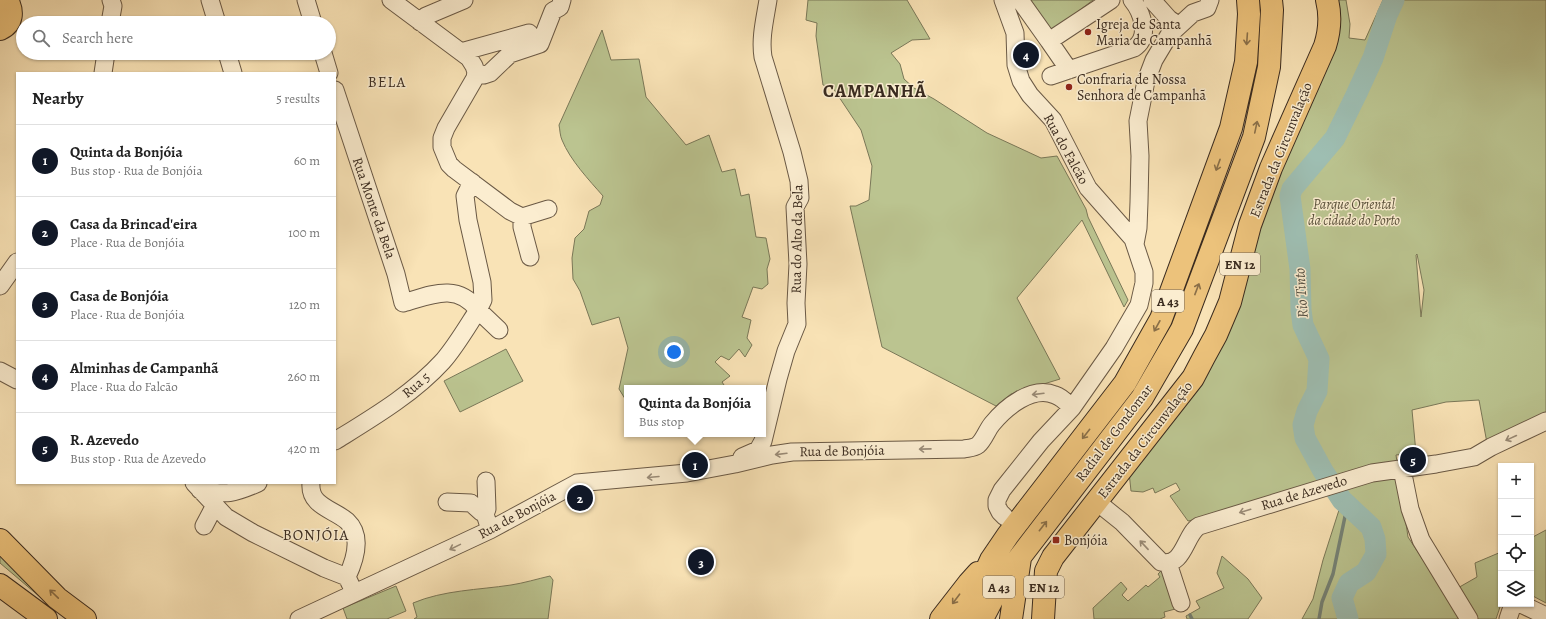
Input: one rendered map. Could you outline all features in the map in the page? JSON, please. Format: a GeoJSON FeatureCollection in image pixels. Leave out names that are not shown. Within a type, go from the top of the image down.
{"type":"FeatureCollection","features":[{"type":"Feature","properties":{"kind":"main road","name":"Radial de Gondomar"},"geometry":{"type":"LineString","coordinates":[[964,619],[991,560],[1008,535],[1125,383],[1161,319],[1231,128],[1246,62],[1249,14],[1248,0]]}},
{"type":"Feature","properties":{"kind":"main road","name":"Radial de Gondomar"},"geometry":{"type":"LineString","coordinates":[[982,619],[1003,579],[1142,398],[1182,329],[1254,137],[1269,67],[1272,10],[1271,0]]}},
{"type":"Feature","properties":{"kind":"main road","name":"Estrada da Circunvalação"},"geometry":{"type":"LineString","coordinates":[[1043,619],[1042,606],[1049,553],[1097,502],[1193,378],[1221,323],[1230,302],[1250,225],[1270,168],[1325,46],[1330,24],[1330,13],[1326,0]]}},
{"type":"Feature","properties":{"kind":"main road"},"geometry":{"type":"LineString","coordinates":[[0,540],[57,598],[85,619]]}},
{"type":"Feature","properties":{"kind":"main road"},"geometry":{"type":"LineString","coordinates":[[1011,619],[1020,558]]}},
{"type":"Feature","properties":{"kind":"main road"},"geometry":{"type":"LineString","coordinates":[[941,619],[969,583],[991,560]]}},
{"type":"Feature","properties":{"kind":"main road"},"geometry":{"type":"LineString","coordinates":[[0,585],[46,619]]}},
{"type":"Feature","properties":{"kind":"street"},"geometry":{"type":"LineString","coordinates":[[111,0],[113,6],[111,16]]}},
{"type":"Feature","properties":{"kind":"street"},"geometry":{"type":"LineString","coordinates":[[210,0],[215,16]]}},
{"type":"Feature","properties":{"kind":"street"},"geometry":{"type":"LineString","coordinates":[[306,0],[312,16]]}},
{"type":"Feature","properties":{"kind":"street"},"geometry":{"type":"LineString","coordinates":[[391,0],[469,58],[474,66],[476,72],[471,86],[446,128],[442,138],[442,147],[449,164],[510,211],[522,217],[548,209]]}},
{"type":"Feature","properties":{"kind":"street"},"geometry":{"type":"LineString","coordinates":[[420,22],[426,16],[464,0]]}},
{"type":"Feature","properties":{"kind":"street"},"geometry":{"type":"LineString","coordinates":[[476,72],[484,75],[490,73],[510,54],[540,44],[553,11],[560,7],[562,0]]}},
{"type":"Feature","properties":{"kind":"street","name":"Rua do Alto da Bela"},"geometry":{"type":"LineString","coordinates":[[766,427],[780,369],[797,324],[796,303],[798,264],[795,207],[800,198],[800,190],[792,152],[761,47],[768,0]]}},
{"type":"Feature","properties":{"kind":"street"},"geometry":{"type":"LineString","coordinates":[[1049,41],[1111,0]]}},
{"type":"Feature","properties":{"kind":"street"},"geometry":{"type":"LineString","coordinates":[[1051,76],[1139,45],[1143,32],[1143,23],[1137,6],[1132,0]]}},
{"type":"Feature","properties":{"kind":"street"},"geometry":{"type":"LineString","coordinates":[[1152,0],[1169,19],[1178,26]]}},
{"type":"Feature","properties":{"kind":"street"},"geometry":{"type":"LineString","coordinates":[[1004,517],[997,506],[997,500],[1002,490],[1040,441],[1072,408],[1114,348],[1139,305],[1144,283],[1144,272],[1135,244],[1138,228],[1139,202],[1139,111],[1146,81],[1154,60],[1169,35],[1196,11],[1207,8],[1210,0]]}},
{"type":"Feature","properties":{"kind":"street"},"geometry":{"type":"LineString","coordinates":[[1009,1],[1022,2],[1069,70]]}},
{"type":"Feature","properties":{"kind":"street","name":"Rua do Falcão"},"geometry":{"type":"LineString","coordinates":[[1009,1],[1015,33],[1016,65],[1021,81],[1030,95],[1053,120],[1088,188],[1125,229],[1135,244]]}},
{"type":"Feature","properties":{"kind":"street"},"geometry":{"type":"LineString","coordinates":[[461,52],[529,33]]}},
{"type":"Feature","properties":{"kind":"street"},"geometry":{"type":"LineString","coordinates":[[103,72],[105,60]]}},
{"type":"Feature","properties":{"kind":"street"},"geometry":{"type":"LineString","coordinates":[[229,60],[233,72]]}},
{"type":"Feature","properties":{"kind":"street"},"geometry":{"type":"LineString","coordinates":[[325,60],[330,72]]}},
{"type":"Feature","properties":{"kind":"street","name":"Rua Monte da Bela"},"geometry":{"type":"LineString","coordinates":[[336,93],[398,279],[403,302],[437,293],[450,292],[462,295],[478,310]]}},
{"type":"Feature","properties":{"kind":"street"},"geometry":{"type":"LineString","coordinates":[[472,182],[465,196],[468,220],[482,282],[482,300],[478,310],[499,330]]}},
{"type":"Feature","properties":{"kind":"street"},"geometry":{"type":"LineString","coordinates":[[522,217],[522,227],[530,257]]}},
{"type":"Feature","properties":{"kind":"street"},"geometry":{"type":"LineString","coordinates":[[0,286],[16,263]]}},
{"type":"Feature","properties":{"kind":"street","name":"Rua 5"},"geometry":{"type":"LineString","coordinates":[[336,440],[397,401],[430,374],[444,360],[478,310]]}},
{"type":"Feature","properties":{"kind":"street"},"geometry":{"type":"LineString","coordinates":[[766,396],[780,369]]}},
{"type":"Feature","properties":{"kind":"street"},"geometry":{"type":"LineString","coordinates":[[0,371],[16,379]]}},
{"type":"Feature","properties":{"kind":"street","name":"Rua de Bonjóia"},"geometry":{"type":"LineString","coordinates":[[299,619],[354,592],[441,554],[490,530],[577,483],[687,473],[792,452],[964,449],[978,446],[999,416],[1022,398],[1032,394],[1050,393],[1061,398],[1072,408]]}},
{"type":"Feature","properties":{"kind":"street","name":"Rua de Azevedo"},"geometry":{"type":"LineString","coordinates":[[1168,563],[1178,556],[1185,547],[1194,529],[1199,526],[1322,487],[1372,473],[1474,457],[1491,447],[1546,421]]}},
{"type":"Feature","properties":{"kind":"street"},"geometry":{"type":"LineString","coordinates":[[336,449],[361,425]]}},
{"type":"Feature","properties":{"kind":"street","name":"Rua do Alto da Bela"},"geometry":{"type":"LineString","coordinates":[[735,464],[739,459],[758,450],[764,437]]}},
{"type":"Feature","properties":{"kind":"street"},"geometry":{"type":"LineString","coordinates":[[1402,469],[1410,508],[1421,540],[1469,619]]}},
{"type":"Feature","properties":{"kind":"street"},"geometry":{"type":"LineString","coordinates":[[486,481],[487,509],[485,514],[490,530]]}},
{"type":"Feature","properties":{"kind":"street"},"geometry":{"type":"LineString","coordinates":[[197,487],[222,494],[231,494],[256,484]]}},
{"type":"Feature","properties":{"kind":"street"},"geometry":{"type":"LineString","coordinates":[[311,484],[312,495],[316,501],[346,520],[353,531],[356,545],[355,561],[347,576]]}},
{"type":"Feature","properties":{"kind":"street"},"geometry":{"type":"LineString","coordinates":[[197,487],[226,516],[253,533],[324,568],[347,576],[354,592]]}},
{"type":"Feature","properties":{"kind":"street"},"geometry":{"type":"LineString","coordinates":[[447,502],[468,502],[480,512],[485,514]]}},
{"type":"Feature","properties":{"kind":"street"},"geometry":{"type":"LineString","coordinates":[[1097,502],[1122,522],[1161,562],[1168,563],[1181,603]]}},
{"type":"Feature","properties":{"kind":"street"},"geometry":{"type":"LineString","coordinates":[[204,526],[215,505]]}},
{"type":"Feature","properties":{"kind":"street"},"geometry":{"type":"LineString","coordinates":[[1508,619],[1512,607]]}},
{"type":"Feature","properties":{"kind":"street"},"geometry":{"type":"LineString","coordinates":[[1527,607],[1546,616]]}},
{"type":"Feature","properties":{"kind":"green space"},"geometry":{"type":"Polygon","coordinates":[[[808,0],[907,0],[930,39],[912,40],[891,53],[900,64],[904,79],[914,88],[987,133],[1041,158],[1057,156],[1086,209],[1088,217],[1128,300],[1124,307],[1082,220],[1017,298],[1060,379],[1011,394],[996,406],[882,347],[850,206],[856,206],[869,200],[872,166],[861,130],[833,88],[823,85],[816,36],[817,23],[806,20],[808,0]]]}},
{"type":"Feature","properties":{"kind":"green space"},"geometry":{"type":"Polygon","coordinates":[[[1028,0],[1093,0],[1051,32],[1028,0]]]}},
{"type":"Feature","properties":{"kind":"green space","name":"Parque Oriental da cidade do Porto"},"geometry":{"type":"Polygon","coordinates":[[[1334,0],[1346,0],[1350,24],[1349,38],[1365,40],[1383,0],[1546,0],[1546,414],[1487,443],[1479,400],[1446,402],[1412,410],[1416,453],[1396,455],[1408,537],[1462,619],[1302,619],[1313,599],[1323,560],[1339,510],[1332,494],[1188,521],[1170,496],[1180,490],[1176,483],[1155,493],[1153,488],[1143,492],[1131,491],[1129,472],[1191,392],[1334,0]],[[1417,254],[1421,317],[1424,290],[1417,254]]]}},
{"type":"Feature","properties":{"kind":"green space"},"geometry":{"type":"Polygon","coordinates":[[[602,30],[611,60],[639,59],[646,97],[686,145],[709,135],[722,172],[735,169],[741,196],[749,194],[756,237],[766,238],[770,259],[767,269],[768,284],[762,289],[753,287],[742,317],[751,320],[747,338],[752,345],[745,357],[739,349],[729,360],[721,356],[715,362],[730,376],[722,382],[724,385],[624,385],[624,397],[619,389],[628,348],[619,317],[592,325],[580,291],[573,279],[572,258],[575,238],[584,229],[589,211],[600,205],[603,196],[580,170],[565,147],[561,138],[559,125],[602,30]]]}},
{"type":"Feature","properties":{"kind":"green space"},"geometry":{"type":"Polygon","coordinates":[[[506,349],[523,381],[460,412],[444,381],[506,349]]]}},
{"type":"Feature","properties":{"kind":"green space"},"geometry":{"type":"Polygon","coordinates":[[[1546,530],[1546,603],[1534,597],[1534,536],[1546,530]]]}},
{"type":"Feature","properties":{"kind":"green space"},"geometry":{"type":"Polygon","coordinates":[[[0,544],[61,611],[40,597],[0,563],[0,544]]]}},
{"type":"Feature","properties":{"kind":"green space"},"geometry":{"type":"Polygon","coordinates":[[[1498,553],[1498,607],[1500,607],[1496,619],[1475,619],[1456,589],[1477,577],[1475,563],[1498,553]]]}},
{"type":"Feature","properties":{"kind":"green space"},"geometry":{"type":"Polygon","coordinates":[[[1222,556],[1248,579],[1262,598],[1248,619],[1187,619],[1186,616],[1200,608],[1196,601],[1224,588],[1217,573],[1222,556]]]}},
{"type":"Feature","properties":{"kind":"green space"},"geometry":{"type":"Polygon","coordinates":[[[1164,568],[1179,608],[1164,612],[1165,617],[1160,619],[1094,619],[1093,608],[1121,582],[1127,589],[1122,595],[1128,601],[1146,585],[1148,587],[1160,577],[1158,574],[1164,568]]]}},
{"type":"Feature","properties":{"kind":"green space"},"geometry":{"type":"Polygon","coordinates":[[[550,576],[553,580],[548,619],[414,619],[417,617],[413,603],[437,595],[516,584],[550,576]]]}},
{"type":"Feature","properties":{"kind":"green space"},"geometry":{"type":"Polygon","coordinates":[[[396,586],[406,611],[387,619],[347,619],[343,608],[396,586]]]}},
{"type":"Feature","properties":{"kind":"waterway","name":"Rio Tinto"},"geometry":{"type":"LineString","coordinates":[[1348,619],[1342,598],[1349,583],[1366,572],[1376,554],[1375,539],[1371,527],[1342,500],[1323,471],[1305,438],[1303,425],[1307,411],[1317,391],[1319,359],[1303,325],[1300,269],[1290,196],[1292,189],[1335,138],[1373,58],[1387,15],[1394,0]]}},
{"type":"Feature","properties":{"kind":"waterway"},"geometry":{"type":"LineString","coordinates":[[1319,619],[1322,602],[1333,574],[1347,507]]}},
{"type":"Feature","properties":{"kind":"waterway"},"geometry":{"type":"LineString","coordinates":[[1190,615],[1192,619]]}},
{"type":"Feature","properties":{"kind":"place","name":"Igreja de Santa Maria de Campanhã"},"geometry":{"type":"Point","coordinates":[1088,32]}},
{"type":"Feature","properties":{"kind":"place","name":"Alminhas de Campanhã"},"geometry":{"type":"Point","coordinates":[1026,55]}},
{"type":"Feature","properties":{"kind":"place","name":"Confraria de Nossa Senhora de Campanhã"},"geometry":{"type":"Point","coordinates":[1069,87]}},
{"type":"Feature","properties":{"kind":"place","name":"R. Azevedo"},"geometry":{"type":"Point","coordinates":[1413,460]}},
{"type":"Feature","properties":{"kind":"place","name":"Quinta da Bonjóia"},"geometry":{"type":"Point","coordinates":[695,465]}},
{"type":"Feature","properties":{"kind":"place","name":"Casa da Brincad'eira"},"geometry":{"type":"Point","coordinates":[580,498]}},
{"type":"Feature","properties":{"kind":"place","name":"Bonjóia"},"geometry":{"type":"Point","coordinates":[1056,540]}},
{"type":"Feature","properties":{"kind":"place","name":"Casa de Bonjóia"},"geometry":{"type":"Point","coordinates":[701,562]}},
{"type":"Feature","properties":{"kind":"district","name":"BELA"},"geometry":{"type":"Point","coordinates":[387,82]}},
{"type":"Feature","properties":{"kind":"district","name":"CAMPANHÃ"},"geometry":{"type":"Point","coordinates":[875,91]}},
{"type":"Feature","properties":{"kind":"district","name":"BONJÓIA"},"geometry":{"type":"Point","coordinates":[316,535]}}]}
